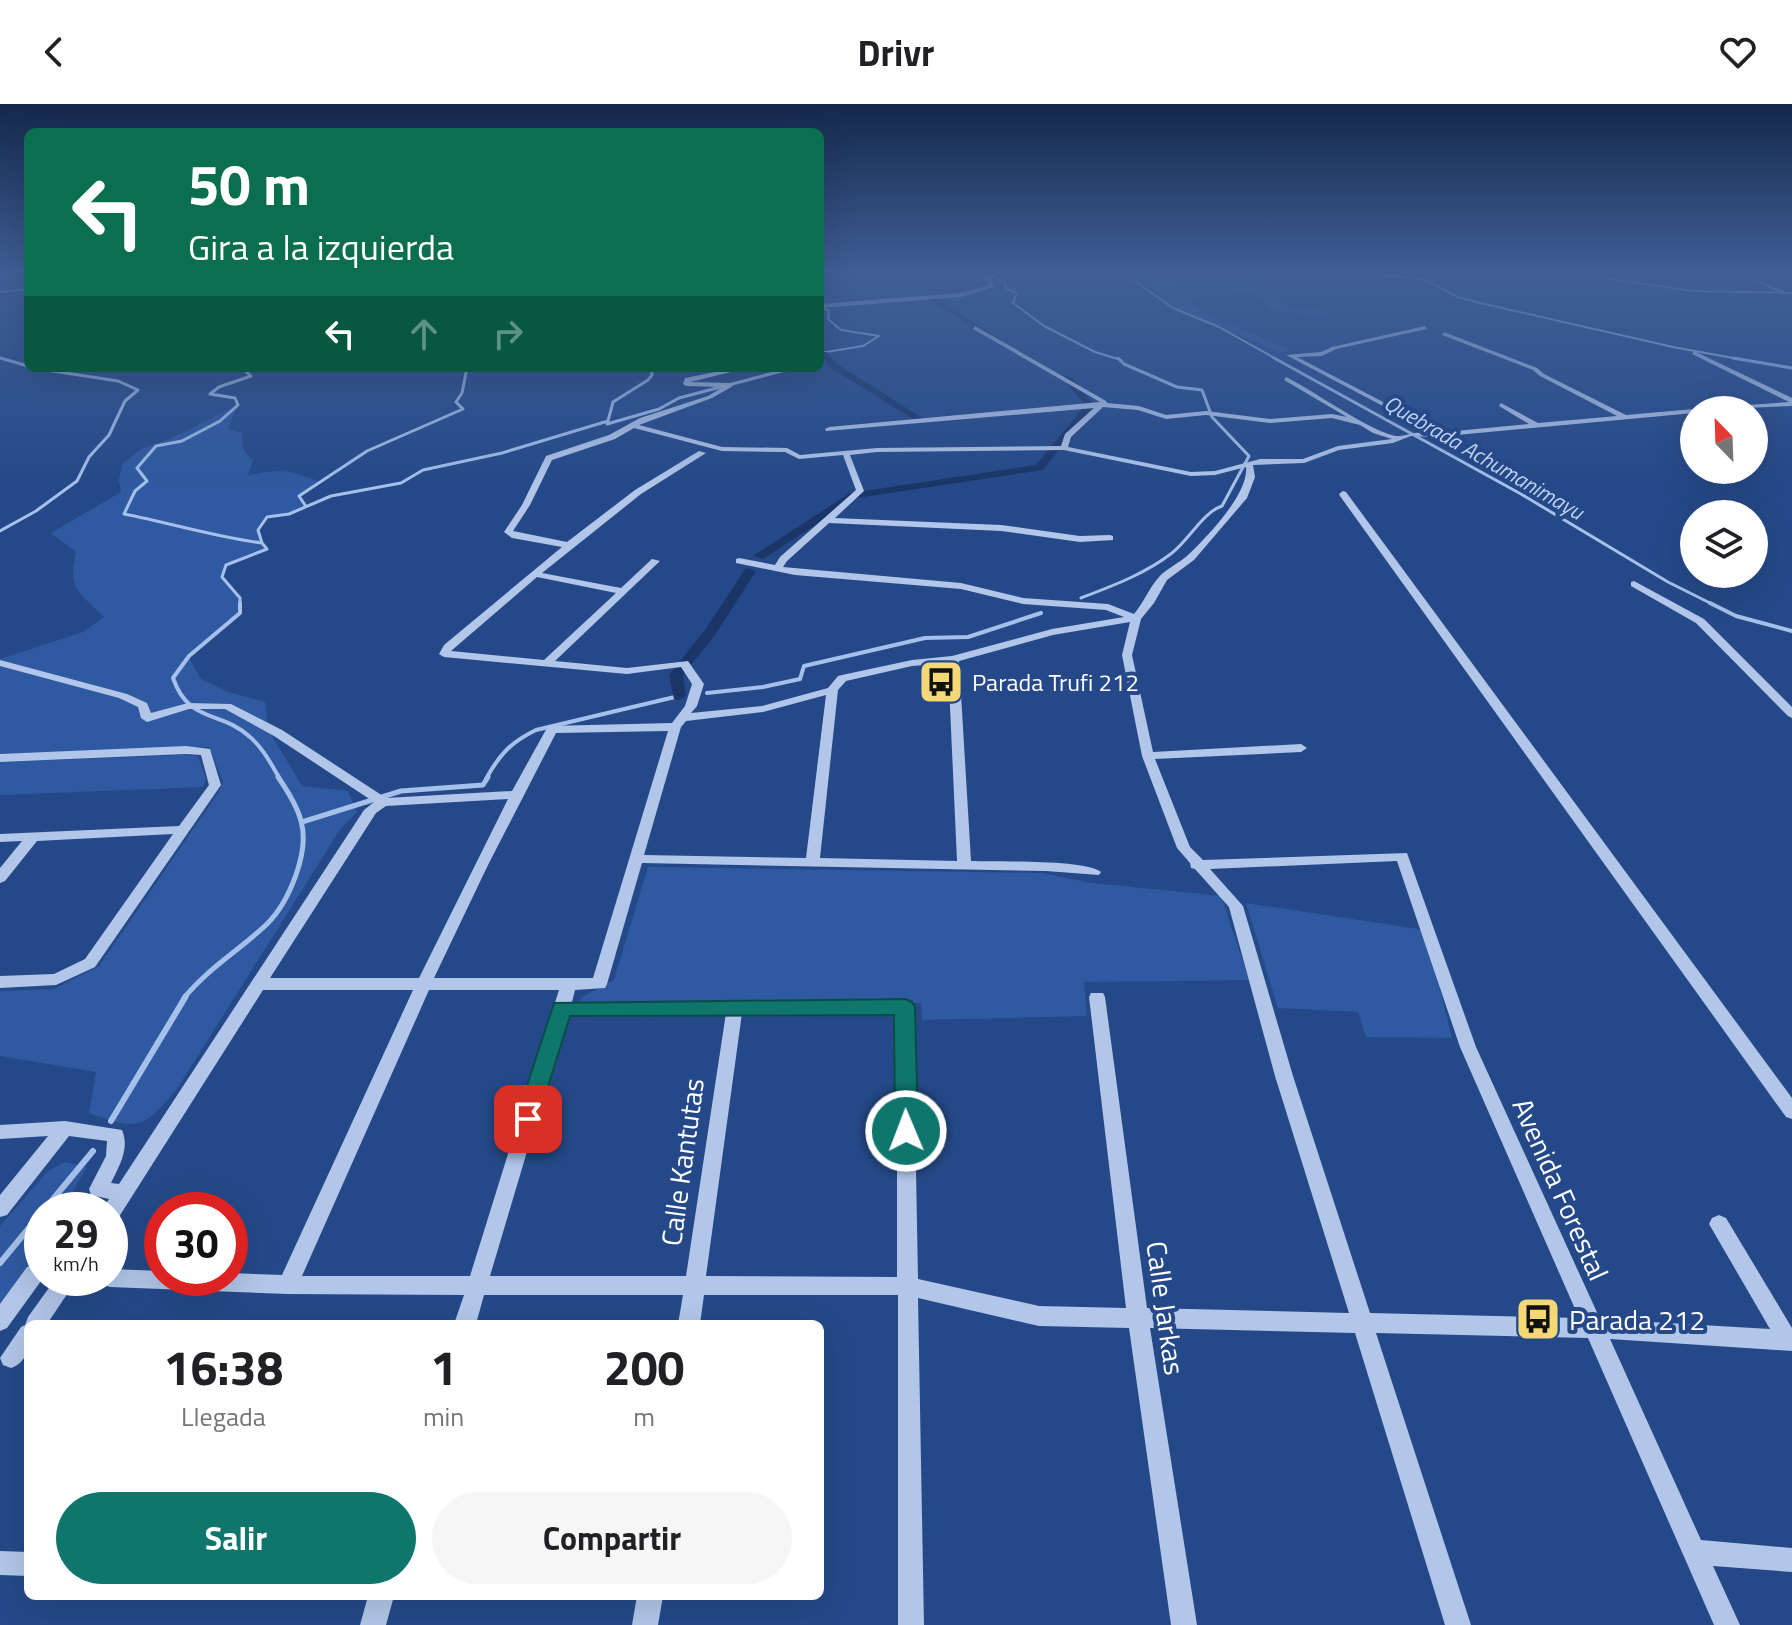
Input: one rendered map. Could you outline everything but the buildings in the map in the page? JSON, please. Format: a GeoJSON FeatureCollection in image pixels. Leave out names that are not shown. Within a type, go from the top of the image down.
{"type":"FeatureCollection","features":[{"type":"Feature","properties":{"kind":"street"},"geometry":{"type":"LineString","coordinates":[[1003,344],[1104,402],[1103,405]]}},
{"type":"Feature","properties":{"kind":"street"},"geometry":{"type":"LineString","coordinates":[[1352,344],[1322,354],[1289,355],[1435,435]]}},
{"type":"Feature","properties":{"kind":"street"},"geometry":{"type":"LineString","coordinates":[[1470,344],[1535,369],[1623,417]]}},
{"type":"Feature","properties":{"kind":"street"},"geometry":{"type":"LineString","coordinates":[[1694,353],[1792,402]]}},
{"type":"Feature","properties":{"kind":"street"},"geometry":{"type":"LineString","coordinates":[[569,545],[515,536],[508,532],[526,505],[549,458],[710,397],[731,385],[686,384],[687,379],[724,372]]}},
{"type":"Feature","properties":{"kind":"street"},"geometry":{"type":"LineString","coordinates":[[1286,379],[1362,423],[1399,439]]}},
{"type":"Feature","properties":{"kind":"street"},"geometry":{"type":"LineString","coordinates":[[1768,404],[1792,402]]}},
{"type":"Feature","properties":{"kind":"street"},"geometry":{"type":"LineString","coordinates":[[1064,448],[1068,436],[1103,405]]}},
{"type":"Feature","properties":{"kind":"street"},"geometry":{"type":"LineString","coordinates":[[829,429],[1103,405],[1139,408],[1166,417],[1206,413],[1270,421],[1332,416],[1362,423]]}},
{"type":"Feature","properties":{"kind":"street"},"geometry":{"type":"LineString","coordinates":[[1501,405],[1537,426]]}},
{"type":"Feature","properties":{"kind":"street"},"geometry":{"type":"LineString","coordinates":[[635,426],[722,449],[787,450],[799,457],[846,453],[1064,448],[1191,474],[1215,473],[1260,461],[1304,461],[1338,448],[1399,439],[1410,434],[1435,435],[1680,412]]}},
{"type":"Feature","properties":{"kind":"street"},"geometry":{"type":"LineString","coordinates":[[260,984],[599,984],[677,722],[691,706],[699,690],[698,684],[684,663],[627,671],[444,654],[448,647],[569,545],[638,492],[702,453]]}},
{"type":"Feature","properties":{"kind":"street"},"geometry":{"type":"LineString","coordinates":[[777,569],[783,559],[860,491],[846,453]]}},
{"type":"Feature","properties":{"kind":"street"},"geometry":{"type":"LineString","coordinates":[[1249,464],[1251,477],[1244,496],[1191,558],[1163,578],[1136,618],[1127,655],[1148,756],[1184,848],[1196,865],[1236,906],[1284,1076],[1458,1625]]}},
{"type":"Feature","properties":{"kind":"street"},"geometry":{"type":"LineString","coordinates":[[1343,494],[1792,1112]]}},
{"type":"Feature","properties":{"kind":"street"},"geometry":{"type":"LineString","coordinates":[[827,520],[1001,528],[1080,539],[1110,538]]}},
{"type":"Feature","properties":{"kind":"street"},"geometry":{"type":"LineString","coordinates":[[547,663],[655,561]]}},
{"type":"Feature","properties":{"kind":"street"},"geometry":{"type":"LineString","coordinates":[[739,561],[854,578],[961,586],[1023,601],[1108,607],[1136,618]]}},
{"type":"Feature","properties":{"kind":"street"},"geometry":{"type":"LineString","coordinates":[[535,574],[623,591]]}},
{"type":"Feature","properties":{"kind":"street"},"geometry":{"type":"LineString","coordinates":[[1634,584],[1700,621],[1792,714]]}},
{"type":"Feature","properties":{"kind":"street"},"geometry":{"type":"LineString","coordinates":[[813,860],[832,690],[842,678],[912,663],[953,659],[1052,632],[1136,618]]}},
{"type":"Feature","properties":{"kind":"street"},"geometry":{"type":"LineString","coordinates":[[953,659],[964,865]]}},
{"type":"Feature","properties":{"kind":"street"},"geometry":{"type":"LineString","coordinates":[[0,663],[123,696],[143,705],[147,718],[188,706],[227,706],[278,733],[383,802]]}},
{"type":"Feature","properties":{"kind":"street"},"geometry":{"type":"LineString","coordinates":[[288,1285],[425,984],[515,795],[552,729],[677,722],[763,709],[832,690]]}},
{"type":"Feature","properties":{"kind":"street"},"geometry":{"type":"LineString","coordinates":[[1148,756],[1301,748]]}},
{"type":"Feature","properties":{"kind":"street"},"geometry":{"type":"LineString","coordinates":[[0,758],[186,750],[206,752],[215,785],[90,963],[56,979],[0,982]]}},
{"type":"Feature","properties":{"kind":"street"},"geometry":{"type":"LineString","coordinates":[[125,1192],[371,810],[383,802],[515,795]]}},
{"type":"Feature","properties":{"kind":"street"},"geometry":{"type":"LineString","coordinates":[[0,838],[181,830]]}},
{"type":"Feature","properties":{"kind":"street"},"geometry":{"type":"LineString","coordinates":[[0,878],[33,836]]}},
{"type":"Feature","properties":{"kind":"street","name":"Avenida Forestal"},"geometry":{"type":"LineString","coordinates":[[1196,865],[1402,856],[1468,1047],[1592,1328],[1697,1552],[1727,1625]]}},
{"type":"Feature","properties":{"kind":"street"},"geometry":{"type":"LineString","coordinates":[[636,859],[813,860],[1046,867],[1094,872]]}},
{"type":"Feature","properties":{"kind":"street"},"geometry":{"type":"LineString","coordinates":[[466,1320],[569,984]]}},
{"type":"Feature","properties":{"kind":"street","name":"Calle Jarkas"},"geometry":{"type":"LineString","coordinates":[[1097,997],[1138,1319],[1184,1625]]}},
{"type":"Feature","properties":{"kind":"street"},"geometry":{"type":"LineString","coordinates":[[562,1008],[905,1007],[911,1625]]}},
{"type":"Feature","properties":{"kind":"street","name":"Calle Kantutas"},"geometry":{"type":"LineString","coordinates":[[690,1320],[735,1008]]}},
{"type":"Feature","properties":{"kind":"street"},"geometry":{"type":"LineString","coordinates":[[0,1209],[65,1128]]}},
{"type":"Feature","properties":{"kind":"street"},"geometry":{"type":"LineString","coordinates":[[0,1132],[65,1128],[116,1135],[115,1156],[98,1189],[118,1192]]}},
{"type":"Feature","properties":{"kind":"street"},"geometry":{"type":"LineString","coordinates":[[1719,1224],[1790,1341]]}},
{"type":"Feature","properties":{"kind":"street"},"geometry":{"type":"LineString","coordinates":[[128,1279],[288,1285],[909,1286],[1039,1316],[1592,1328],[1790,1341]]}},
{"type":"Feature","properties":{"kind":"street"},"geometry":{"type":"LineString","coordinates":[[0,1321],[24,1288]]}},
{"type":"Feature","properties":{"kind":"street"},"geometry":{"type":"LineString","coordinates":[[38,1320],[55,1296]]}},
{"type":"Feature","properties":{"kind":"street"},"geometry":{"type":"LineString","coordinates":[[11,1358],[24,1340]]}},
{"type":"Feature","properties":{"kind":"street"},"geometry":{"type":"LineString","coordinates":[[1697,1552],[1792,1560]]}},
{"type":"Feature","properties":{"kind":"street"},"geometry":{"type":"LineString","coordinates":[[0,1563],[24,1564]]}},
{"type":"Feature","properties":{"kind":"street"},"geometry":{"type":"LineString","coordinates":[[373,1625],[380,1600]]}},
{"type":"Feature","properties":{"kind":"street"},"geometry":{"type":"LineString","coordinates":[[645,1625],[649,1600]]}},
{"type":"Feature","properties":{"kind":"shaded area"},"geometry":{"type":"Polygon","coordinates":[[[1259,344],[1277,344],[1289,349],[1278,352],[1259,344]]]}},
{"type":"Feature","properties":{"kind":"shaded area"},"geometry":{"type":"Polygon","coordinates":[[[238,405],[228,428],[242,433],[243,448],[253,460],[248,475],[292,472],[321,482],[299,496],[305,505],[289,514],[267,517],[258,530],[267,549],[226,565],[222,577],[240,598],[240,613],[189,657],[201,679],[228,692],[265,702],[268,729],[302,786],[348,791],[357,812],[341,828],[177,1089],[147,1119],[130,1124],[89,1113],[96,1072],[0,1056],[0,991],[54,989],[99,966],[218,793],[223,781],[209,747],[0,755],[0,659],[83,632],[104,617],[74,583],[76,552],[51,533],[121,492],[119,480],[122,464],[141,449],[170,439],[238,405]]]}},
{"type":"Feature","properties":{"kind":"shaded area"},"geometry":{"type":"Polygon","coordinates":[[[198,756],[206,779],[203,787],[0,795],[0,762],[198,756]]]}},
{"type":"Feature","properties":{"kind":"shaded area"},"geometry":{"type":"Polygon","coordinates":[[[648,867],[1042,873],[1092,883],[1221,896],[1249,980],[1084,982],[1087,1016],[922,1020],[921,1003],[579,1006],[582,997],[614,980],[648,867]]]}},
{"type":"Feature","properties":{"kind":"shaded area"},"geometry":{"type":"Polygon","coordinates":[[[1246,903],[1425,930],[1452,1038],[1366,1037],[1358,1012],[1278,1008],[1246,903]]]}},
{"type":"Feature","properties":{"kind":"shaded area"},"geometry":{"type":"Polygon","coordinates":[[[65,1162],[87,1167],[73,1192],[30,1192],[48,1171],[65,1162]]]}},
{"type":"Feature","properties":{"kind":"shaded area"},"geometry":{"type":"Polygon","coordinates":[[[24,1198],[24,1273],[0,1307],[0,1226],[24,1198]]]}},
{"type":"Feature","properties":{"kind":"waterway"},"geometry":{"type":"LineString","coordinates":[[824,352],[866,344]]}},
{"type":"Feature","properties":{"kind":"waterway"},"geometry":{"type":"LineString","coordinates":[[1079,344],[1120,360]]}},
{"type":"Feature","properties":{"kind":"waterway","name":"Quebrada Achumanimayu"},"geometry":{"type":"LineString","coordinates":[[1249,344],[1278,360]]}},
{"type":"Feature","properties":{"kind":"waterway"},"geometry":{"type":"LineString","coordinates":[[1660,344],[1734,358]]}},
{"type":"Feature","properties":{"kind":"waterway"},"geometry":{"type":"LineString","coordinates":[[824,354],[831,364],[922,421]]}},
{"type":"Feature","properties":{"kind":"waterway"},"geometry":{"type":"LineString","coordinates":[[6,360],[0,358],[24,365]]}},
{"type":"Feature","properties":{"kind":"waterway","name":"Quebrada Achumanimayu"},"geometry":{"type":"LineString","coordinates":[[1274,358],[1521,494],[1668,582],[1736,616],[1792,631]]}},
{"type":"Feature","properties":{"kind":"waterway"},"geometry":{"type":"LineString","coordinates":[[1734,358],[1792,368]]}},
{"type":"Feature","properties":{"kind":"waterway"},"geometry":{"type":"LineString","coordinates":[[1734,358],[1744,360]]}},
{"type":"Feature","properties":{"kind":"waterway"},"geometry":{"type":"LineString","coordinates":[[1081,598],[1140,573],[1172,553],[1208,514],[1222,506],[1249,456],[1212,417],[1202,390],[1177,387],[1120,360]]}},
{"type":"Feature","properties":{"kind":"waterway"},"geometry":{"type":"LineString","coordinates":[[0,531],[36,511],[77,481],[89,457],[109,435],[125,401],[138,390],[118,381],[59,372]]}},
{"type":"Feature","properties":{"kind":"waterway"},"geometry":{"type":"LineString","coordinates":[[246,372],[251,376],[219,387],[210,394],[235,398],[238,405],[220,421],[182,441],[156,446],[137,468],[147,481],[135,491],[124,514],[262,543]]}},
{"type":"Feature","properties":{"kind":"waterway"},"geometry":{"type":"LineString","coordinates":[[305,505],[299,496],[367,451],[463,409],[456,402],[462,393],[466,372]]}},
{"type":"Feature","properties":{"kind":"waterway"},"geometry":{"type":"LineString","coordinates":[[262,543],[258,530],[267,517],[289,514],[331,496],[401,483],[423,470],[502,453],[608,421],[613,402],[648,380],[652,372]]}},
{"type":"Feature","properties":{"kind":"waterway"},"geometry":{"type":"LineString","coordinates":[[607,424],[659,409],[679,398],[778,372]]}},
{"type":"Feature","properties":{"kind":"waterway"},"geometry":{"type":"LineString","coordinates":[[759,556],[854,495],[1039,468],[1090,405],[1069,380],[1057,374]]}},
{"type":"Feature","properties":{"kind":"waterway"},"geometry":{"type":"LineString","coordinates":[[262,543],[267,549],[226,565],[222,577],[240,598],[240,613],[189,656],[173,678],[180,693],[197,710],[228,723],[255,741],[280,779]]}},
{"type":"Feature","properties":{"kind":"waterway"},"geometry":{"type":"LineString","coordinates":[[679,696],[676,675],[710,632],[750,571]]}},
{"type":"Feature","properties":{"kind":"waterway"},"geometry":{"type":"LineString","coordinates":[[707,693],[763,687],[800,679],[804,666],[925,638],[968,637],[1041,613]]}},
{"type":"Feature","properties":{"kind":"waterway"},"geometry":{"type":"LineString","coordinates":[[486,779],[506,750],[536,730],[679,696]]}},
{"type":"Feature","properties":{"kind":"waterway"},"geometry":{"type":"LineString","coordinates":[[184,998],[203,977],[267,924],[283,903],[296,876],[303,847],[301,821],[278,777]]}},
{"type":"Feature","properties":{"kind":"waterway"},"geometry":{"type":"LineString","coordinates":[[302,822],[401,791],[483,785],[488,777]]}},
{"type":"Feature","properties":{"kind":"waterway"},"geometry":{"type":"LineString","coordinates":[[111,1121],[186,996]]}},
{"type":"Feature","properties":{"kind":"waterway"},"geometry":{"type":"LineString","coordinates":[[59,1192],[93,1151]]}},
{"type":"Feature","properties":{"kind":"waterway"},"geometry":{"type":"LineString","coordinates":[[0,1263],[24,1234]]}},
{"type":"Feature","properties":{"kind":"place","name":"Parada Trufi 212"},"geometry":{"type":"Point","coordinates":[941,682]}},
{"type":"Feature","properties":{"kind":"place","name":"Parada 212"},"geometry":{"type":"Point","coordinates":[1538,1319]}},
{"type":"Feature","properties":{"kind":"route"},"geometry":{"type":"LineString","coordinates":[[528,1119],[562,1008],[905,1007],[906,1131]]}}]}
